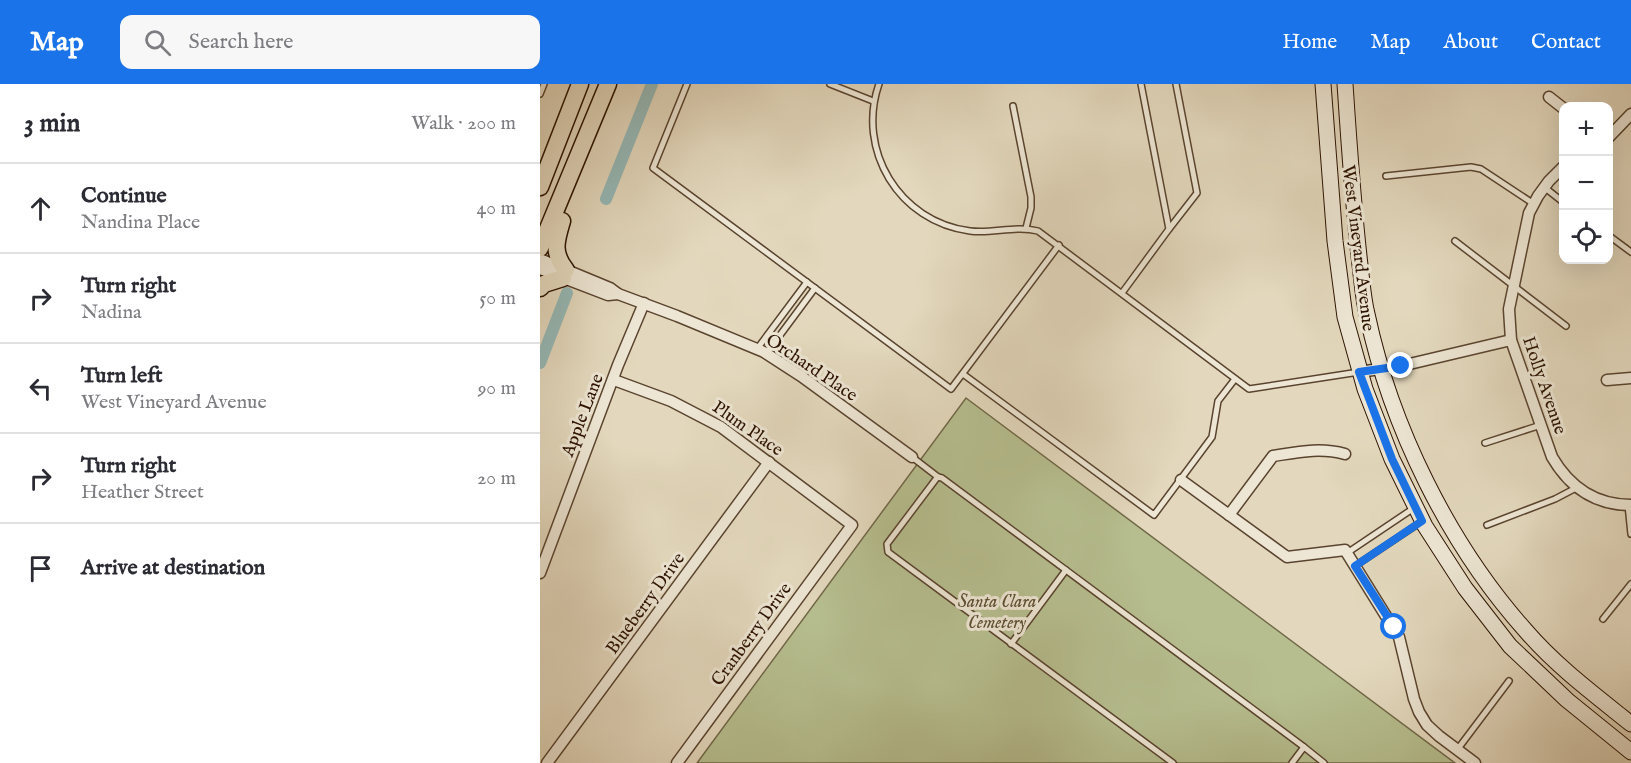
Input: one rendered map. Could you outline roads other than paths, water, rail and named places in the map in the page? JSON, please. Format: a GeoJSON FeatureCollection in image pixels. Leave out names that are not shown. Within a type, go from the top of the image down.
{"type":"FeatureCollection","features":[{"type":"Feature","properties":{"kind":"main road"},"geometry":{"type":"LineString","coordinates":[[540,187],[580,84]]}},
{"type":"Feature","properties":{"kind":"main road"},"geometry":{"type":"LineString","coordinates":[[540,248],[608,84]]}},
{"type":"Feature","properties":{"kind":"main road","name":"West Vineyard Avenue"},"geometry":{"type":"LineString","coordinates":[[1323,84],[1345,317],[1359,372],[1392,459],[1419,514],[1465,588],[1510,646],[1567,700],[1631,752]]}},
{"type":"Feature","properties":{"kind":"main road","name":"West Vineyard Avenue"},"geometry":{"type":"LineString","coordinates":[[1345,84],[1357,239],[1367,313],[1381,369],[1398,420],[1413,455],[1444,516],[1483,576],[1526,632],[1579,682],[1631,724]]}},
{"type":"Feature","properties":{"kind":"main road"},"geometry":{"type":"LineString","coordinates":[[540,288],[565,274],[555,242],[592,123]]}},
{"type":"Feature","properties":{"kind":"street"},"geometry":{"type":"LineString","coordinates":[[1550,97],[1559,105]]}},
{"type":"Feature","properties":{"kind":"street"},"geometry":{"type":"LineString","coordinates":[[1613,133],[1631,114]]}},
{"type":"Feature","properties":{"kind":"street","name":"Holly Avenue"},"geometry":{"type":"LineString","coordinates":[[1559,171],[1544,187],[1534,204],[1524,231],[1509,309],[1511,340],[1556,464],[1576,488],[1592,498],[1630,505]]}},
{"type":"Feature","properties":{"kind":"street","name":"Orchard Place"},"geometry":{"type":"LineString","coordinates":[[540,259],[565,274]]}},
{"type":"Feature","properties":{"kind":"street","name":"Orchard Place"},"geometry":{"type":"LineString","coordinates":[[540,269],[610,288],[618,294],[762,351],[801,376],[912,457]]}},
{"type":"Feature","properties":{"kind":"street","name":"Apple Lane"},"geometry":{"type":"LineString","coordinates":[[540,573],[644,303]]}},
{"type":"Feature","properties":{"kind":"street"},"geometry":{"type":"LineString","coordinates":[[1359,372],[1399,367],[1511,340]]}},
{"type":"Feature","properties":{"kind":"street"},"geometry":{"type":"LineString","coordinates":[[1607,380],[1631,378]]}},
{"type":"Feature","properties":{"kind":"street","name":"Plum Place"},"geometry":{"type":"LineString","coordinates":[[614,380],[671,401],[698,413],[721,427],[852,525]]}},
{"type":"Feature","properties":{"kind":"street"},"geometry":{"type":"LineString","coordinates":[[1229,515],[1273,456],[1316,449],[1345,454]]}},
{"type":"Feature","properties":{"kind":"street","name":"Blueberry Drive"},"geometry":{"type":"LineString","coordinates":[[547,763],[769,462]]}},
{"type":"Feature","properties":{"kind":"street"},"geometry":{"type":"LineString","coordinates":[[1181,480],[1287,557],[1345,550],[1399,637],[1419,712],[1427,725],[1475,763]]}},
{"type":"Feature","properties":{"kind":"street","name":"Cranberry Drive"},"geometry":{"type":"LineString","coordinates":[[677,763],[852,525]]}},
{"type":"Feature","properties":{"kind":"lane"},"geometry":{"type":"LineString","coordinates":[[540,94],[544,84]]}},
{"type":"Feature","properties":{"kind":"lane"},"geometry":{"type":"LineString","coordinates":[[687,84],[653,168],[951,389],[1059,245]]}},
{"type":"Feature","properties":{"kind":"lane"},"geometry":{"type":"LineString","coordinates":[[830,84],[873,101]]}},
{"type":"Feature","properties":{"kind":"lane"},"geometry":{"type":"LineString","coordinates":[[879,84],[873,101],[872,133],[879,159],[892,183],[909,203],[932,219],[957,228],[983,232],[1026,228],[1038,231],[1249,389],[1359,372]]}},
{"type":"Feature","properties":{"kind":"lane"},"geometry":{"type":"LineString","coordinates":[[1141,84],[1169,229]]}},
{"type":"Feature","properties":{"kind":"lane"},"geometry":{"type":"LineString","coordinates":[[1122,293],[1197,193],[1176,84]]}},
{"type":"Feature","properties":{"kind":"lane"},"geometry":{"type":"LineString","coordinates":[[1013,106],[1031,197],[1026,228]]}},
{"type":"Feature","properties":{"kind":"lane"},"geometry":{"type":"LineString","coordinates":[[1386,176],[1481,169],[1534,204]]}},
{"type":"Feature","properties":{"kind":"lane"},"geometry":{"type":"LineString","coordinates":[[1544,187],[1559,199]]}},
{"type":"Feature","properties":{"kind":"lane"},"geometry":{"type":"LineString","coordinates":[[1613,239],[1631,252]]}},
{"type":"Feature","properties":{"kind":"lane"},"geometry":{"type":"LineString","coordinates":[[1455,241],[1566,326]]}},
{"type":"Feature","properties":{"kind":"lane"},"geometry":{"type":"LineString","coordinates":[[762,351],[807,282]]}},
{"type":"Feature","properties":{"kind":"lane"},"geometry":{"type":"LineString","coordinates":[[762,351],[815,288]]}},
{"type":"Feature","properties":{"kind":"lane"},"geometry":{"type":"LineString","coordinates":[[963,374],[1154,515],[1212,437],[1218,401],[1235,379]]}},
{"type":"Feature","properties":{"kind":"lane"},"geometry":{"type":"LineString","coordinates":[[1485,443],[1540,424]]}},
{"type":"Feature","properties":{"kind":"lane"},"geometry":{"type":"LineString","coordinates":[[912,457],[1324,763]]}},
{"type":"Feature","properties":{"kind":"lane"},"geometry":{"type":"LineString","coordinates":[[938,477],[887,544],[888,552],[1173,763]]}},
{"type":"Feature","properties":{"kind":"lane"},"geometry":{"type":"LineString","coordinates":[[1486,525],[1555,499],[1576,488]]}},
{"type":"Feature","properties":{"kind":"lane"},"geometry":{"type":"LineString","coordinates":[[1630,505],[1631,534]]}},
{"type":"Feature","properties":{"kind":"lane"},"geometry":{"type":"LineString","coordinates":[[1347,553],[1419,514]]}},
{"type":"Feature","properties":{"kind":"lane"},"geometry":{"type":"LineString","coordinates":[[1355,566],[1419,514]]}},
{"type":"Feature","properties":{"kind":"lane"},"geometry":{"type":"LineString","coordinates":[[1011,644],[1066,570]]}},
{"type":"Feature","properties":{"kind":"lane"},"geometry":{"type":"LineString","coordinates":[[1603,619],[1631,584]]}},
{"type":"Feature","properties":{"kind":"lane"},"geometry":{"type":"LineString","coordinates":[[1457,750],[1509,681]]}},
{"type":"Feature","properties":{"kind":"lane"},"geometry":{"type":"LineString","coordinates":[[1292,763],[1304,747]]}},
{"type":"Feature","properties":{"kind":"waterway"},"geometry":{"type":"LineString","coordinates":[[606,199],[652,84]]}},
{"type":"Feature","properties":{"kind":"waterway"},"geometry":{"type":"LineString","coordinates":[[540,363],[567,293]]}},
{"type":"Feature","properties":{"kind":"park label","name":"Santa Clara Cemetery"},"geometry":{"type":"Point","coordinates":[997,611]}}]}
